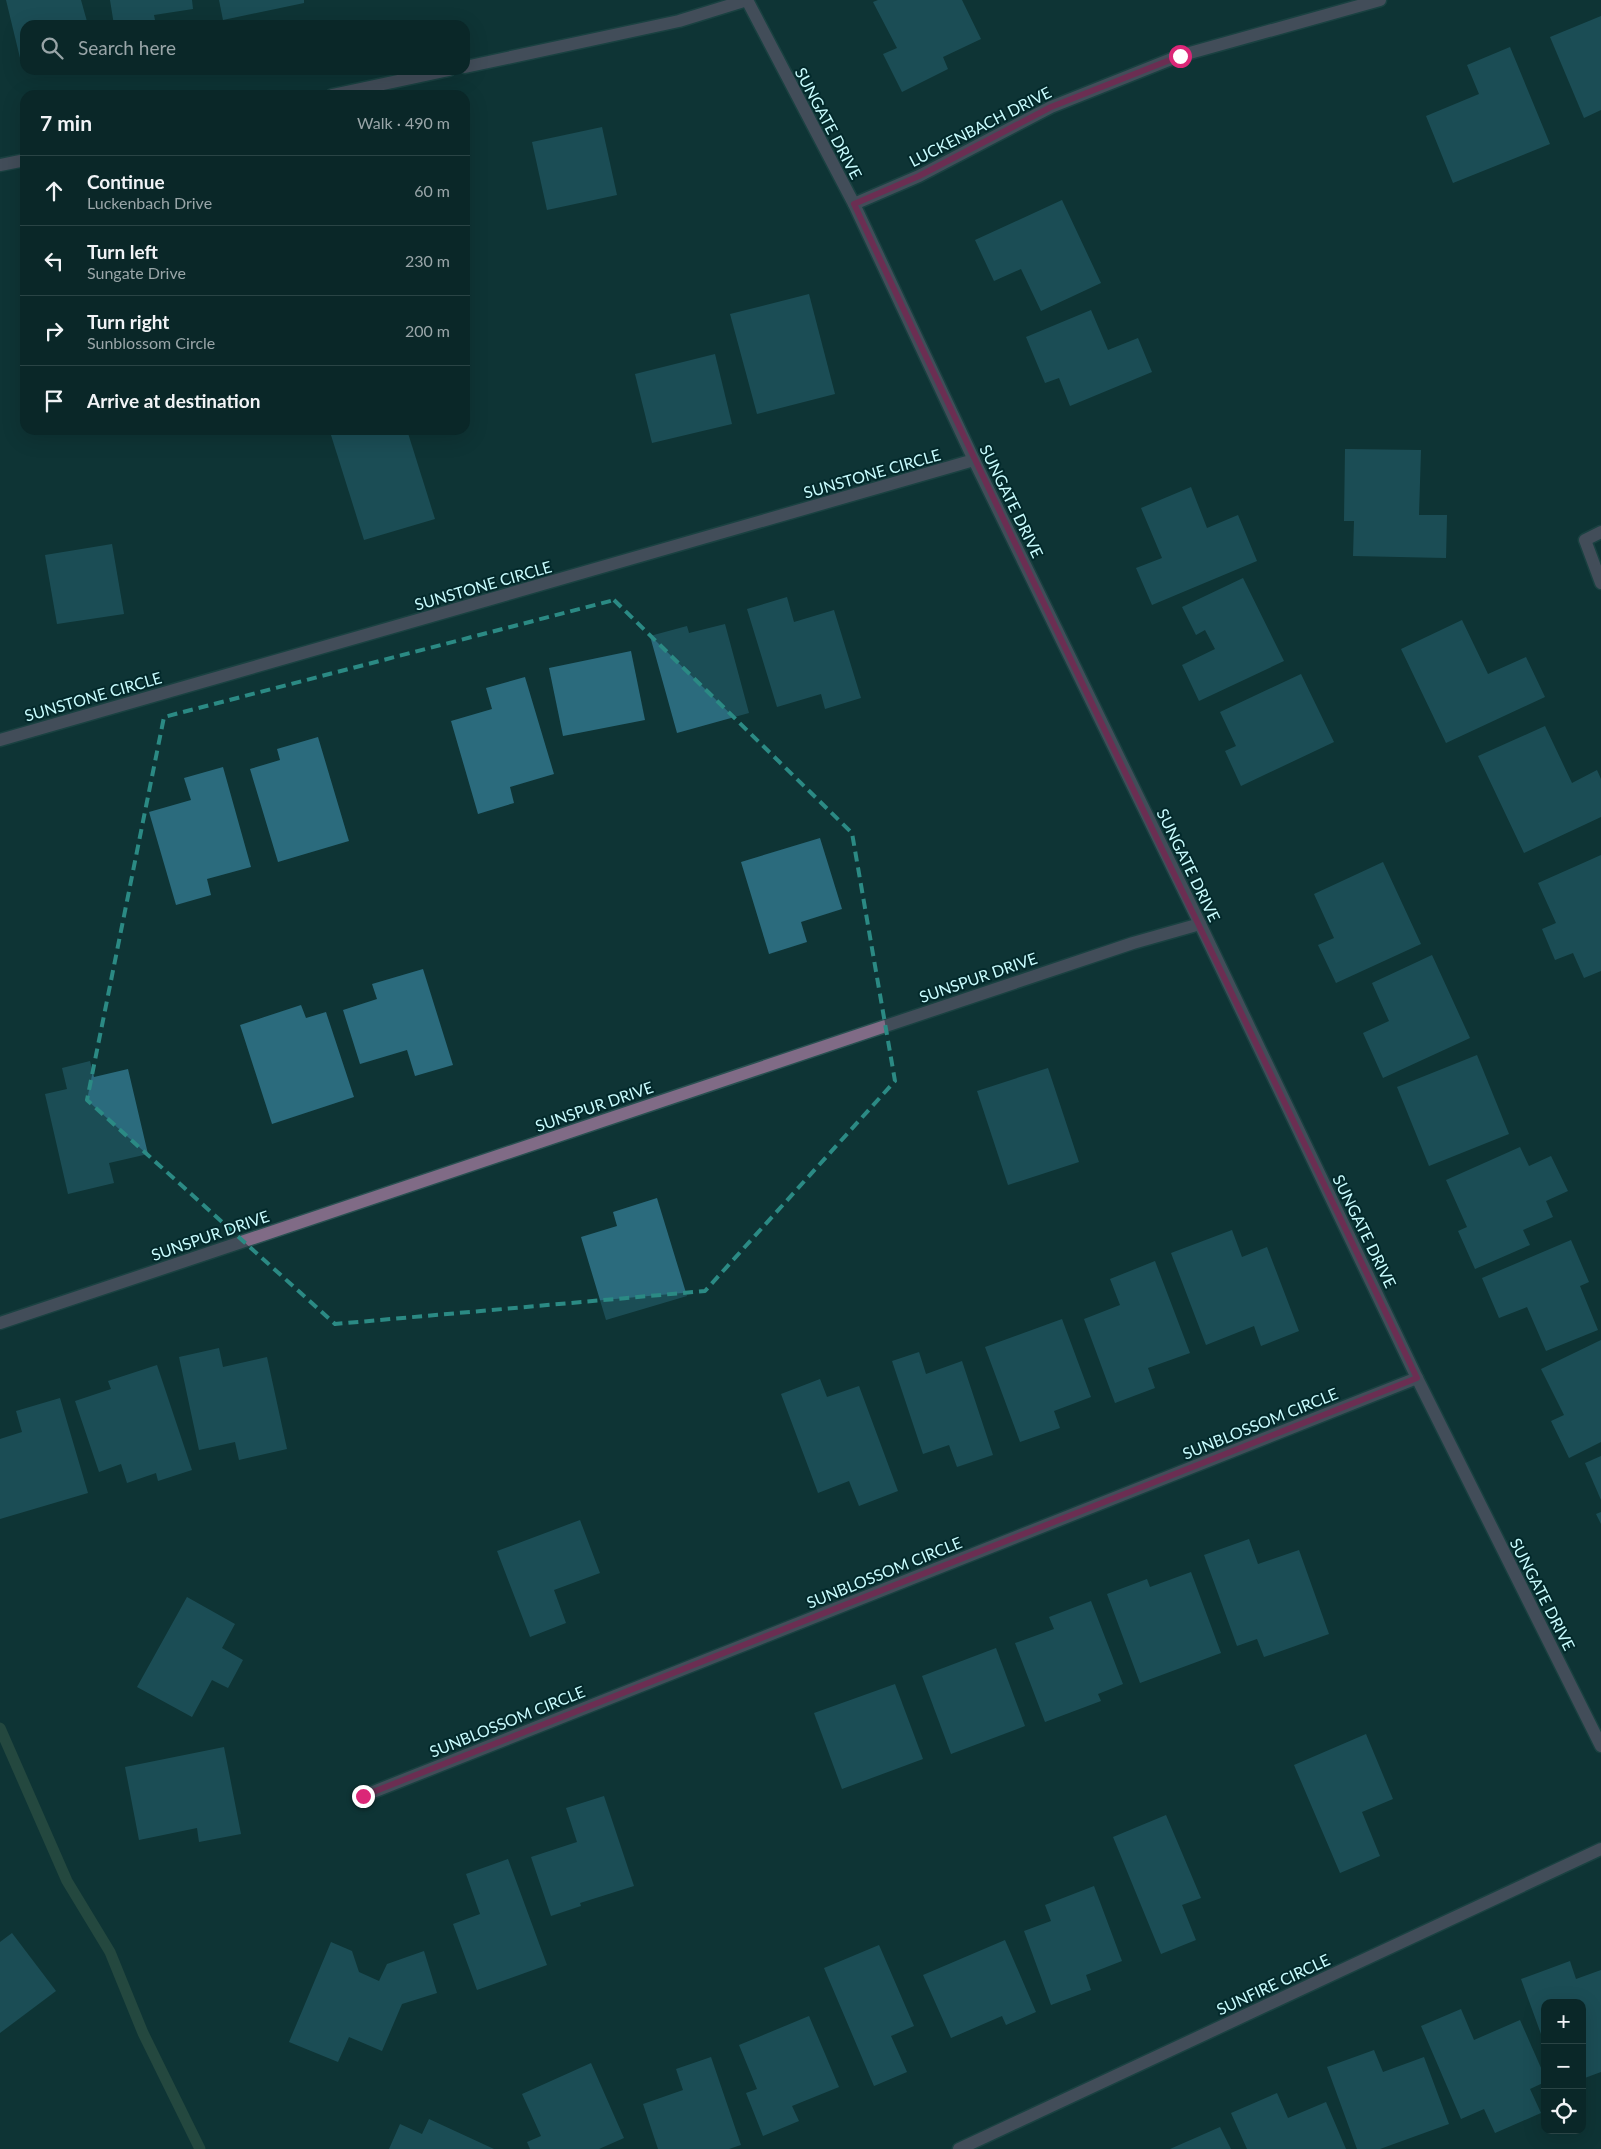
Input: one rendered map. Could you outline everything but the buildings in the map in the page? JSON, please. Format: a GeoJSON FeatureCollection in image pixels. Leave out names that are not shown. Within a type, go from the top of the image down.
{"type":"FeatureCollection","features":[{"type":"Feature","properties":{"kind":"street","name":"SUNGATE DRIVE"},"geometry":{"type":"LineString","coordinates":[[747,0],[854,204],[974,460],[1200,924],[1417,1378],[1601,1746]]}},
{"type":"Feature","properties":{"kind":"street"},"geometry":{"type":"LineString","coordinates":[[470,66],[679,21],[747,0]]}},
{"type":"Feature","properties":{"kind":"street","name":"LUCKENBACH DRIVE"},"geometry":{"type":"LineString","coordinates":[[854,204],[919,176],[1051,107],[1180,56],[1380,0]]}},
{"type":"Feature","properties":{"kind":"street"},"geometry":{"type":"LineString","coordinates":[[356,90],[426,75]]}},
{"type":"Feature","properties":{"kind":"street"},"geometry":{"type":"LineString","coordinates":[[0,165],[20,161]]}},
{"type":"Feature","properties":{"kind":"street","name":"SUNSTONE CIRCLE"},"geometry":{"type":"LineString","coordinates":[[0,740],[974,460]]}},
{"type":"Feature","properties":{"kind":"street"},"geometry":{"type":"LineString","coordinates":[[1601,532],[1585,540],[1601,583]]}},
{"type":"Feature","properties":{"kind":"street","name":"SUNSPUR DRIVE"},"geometry":{"type":"LineString","coordinates":[[0,1323],[1133,943],[1200,924]]}},
{"type":"Feature","properties":{"kind":"street","name":"SUNBLOSSOM CIRCLE"},"geometry":{"type":"LineString","coordinates":[[363,1796],[1417,1378]]}},
{"type":"Feature","properties":{"kind":"street","name":"SUNFIRE CIRCLE"},"geometry":{"type":"LineString","coordinates":[[958,2149],[1601,1849]]}},
{"type":"Feature","properties":{"kind":"highlighted area"},"geometry":{"type":"Polygon","coordinates":[[[614,600],[852,833],[895,1081],[705,1291],[335,1324],[87,1100],[164,717],[614,600]]]}},
{"type":"Feature","properties":{"kind":"waterway"},"geometry":{"type":"LineString","coordinates":[[0,1728],[67,1881],[110,1952],[143,2033],[200,2149]]}},
{"type":"Feature","properties":{"kind":"route"},"geometry":{"type":"LineString","coordinates":[[363,1796],[1417,1378],[1200,924],[974,460],[854,204],[919,176],[1051,107],[1180,56]]}}]}
